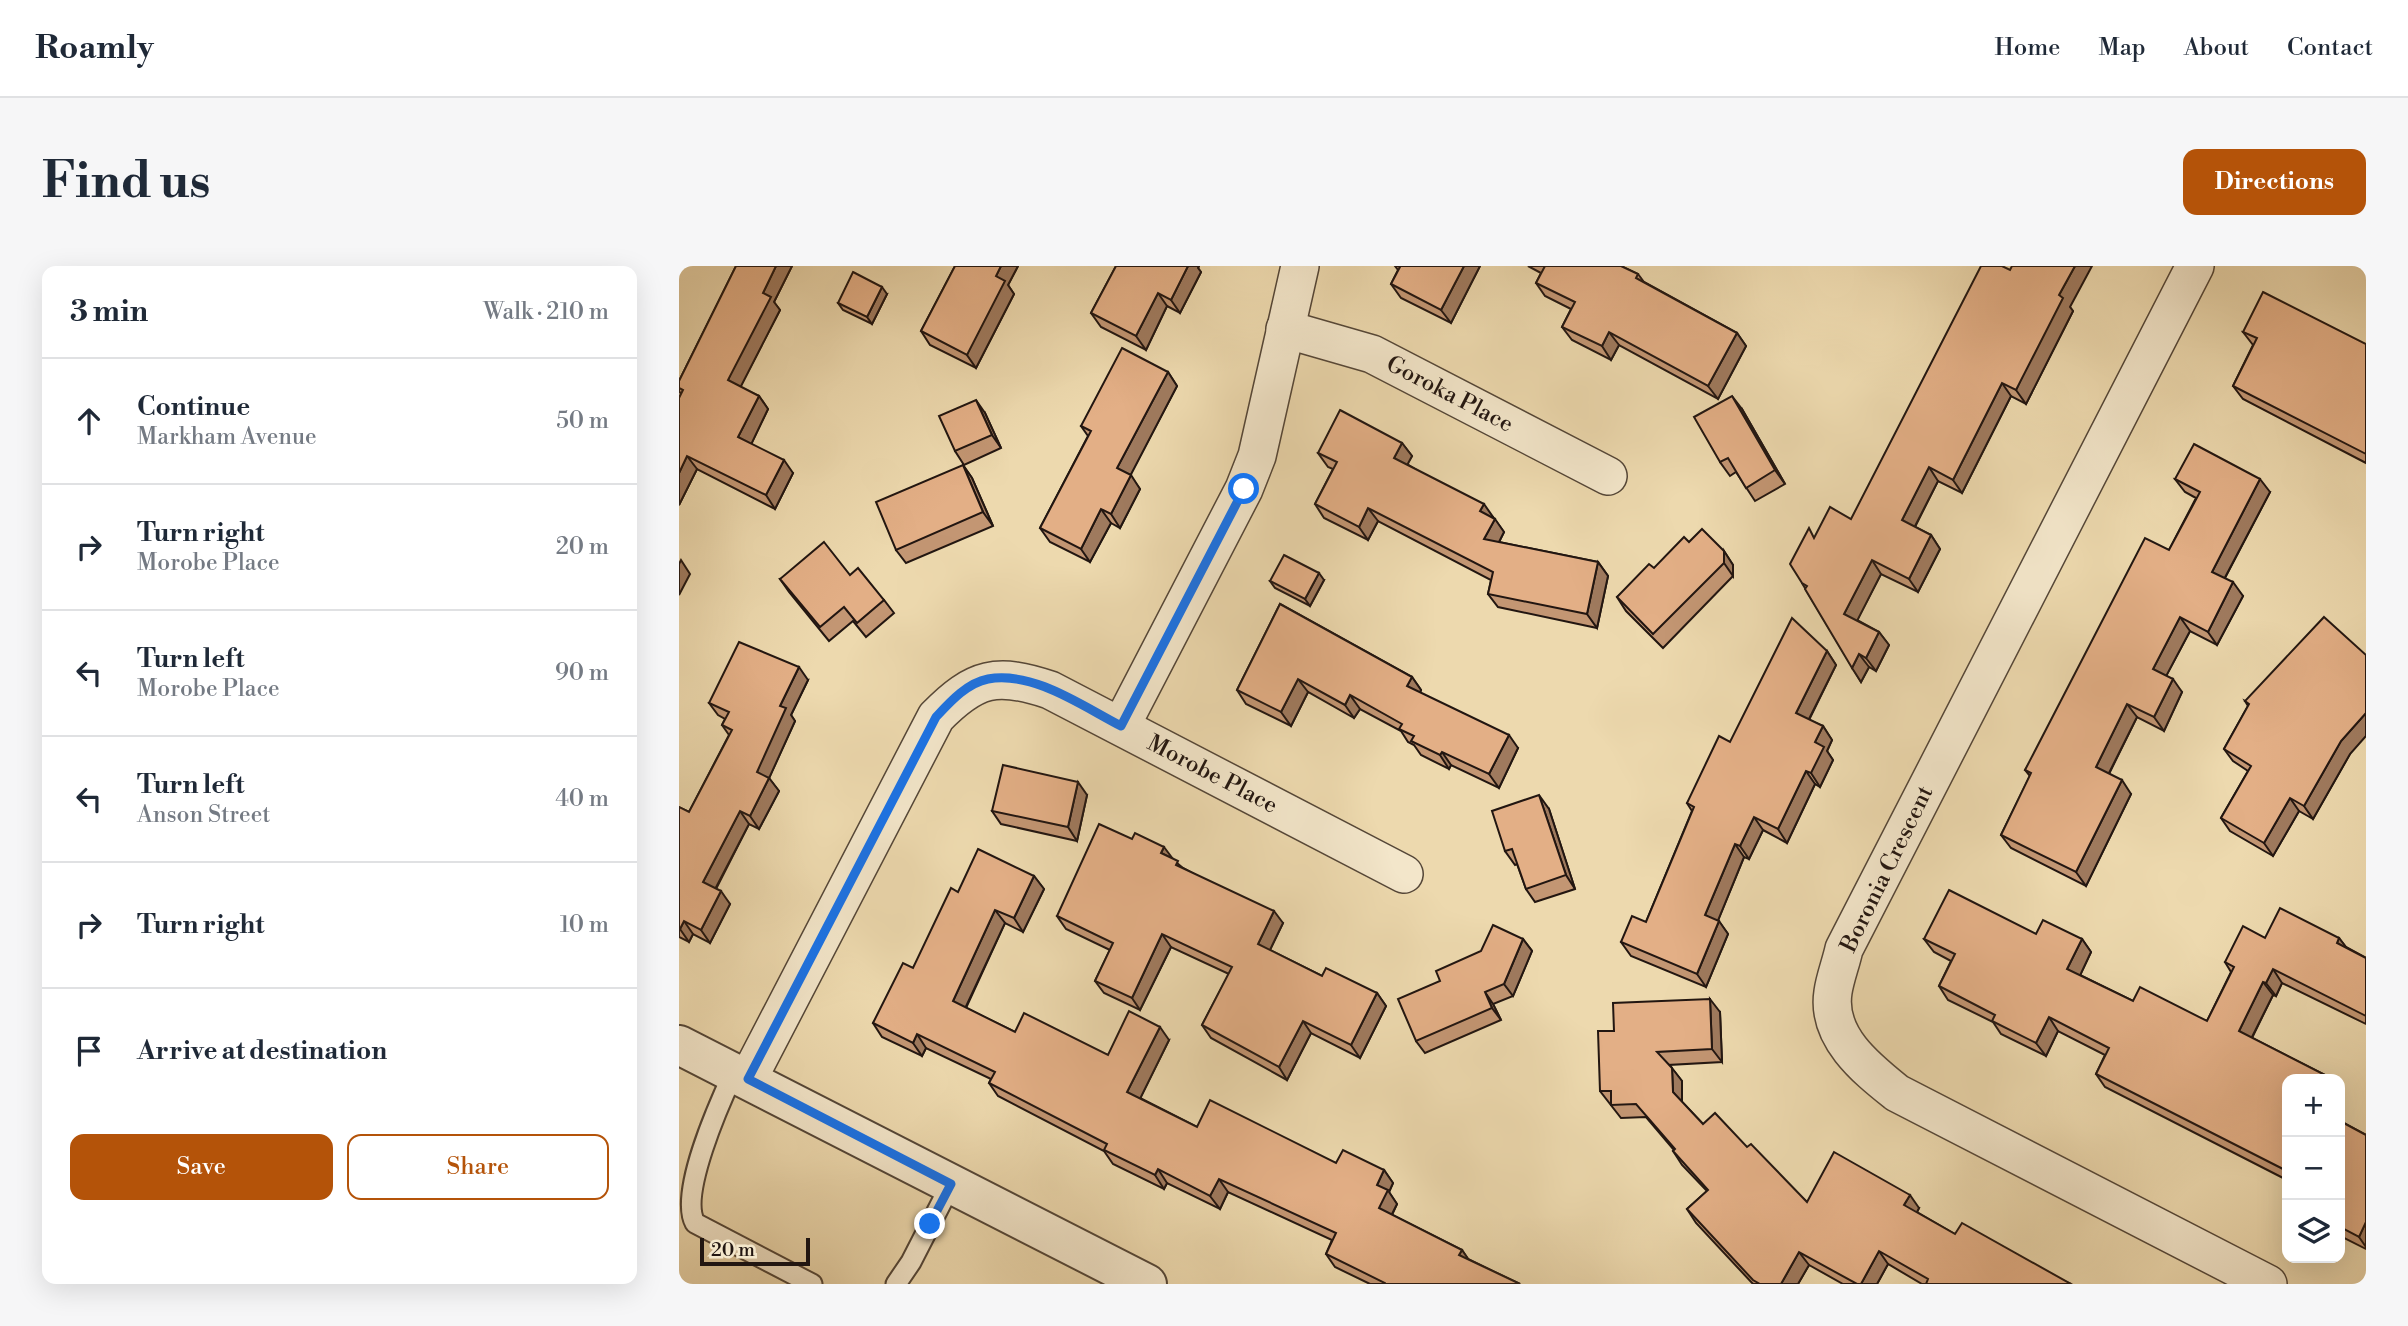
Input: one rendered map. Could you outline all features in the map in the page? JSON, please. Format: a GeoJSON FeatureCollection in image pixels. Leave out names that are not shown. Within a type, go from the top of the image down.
{"type":"FeatureCollection","features":[{"type":"Feature","properties":{"kind":"street"},"geometry":{"type":"LineString","coordinates":[[1121,726],[1244,489],[1257,456],[1300,266]]}},
{"type":"Feature","properties":{"kind":"street","name":"Boronia Crescent"},"geometry":{"type":"LineString","coordinates":[[2195,266],[1844,949],[1832,994],[1836,1027],[1861,1064],[1898,1093],[2268,1284]]}},
{"type":"Feature","properties":{"kind":"street","name":"Goroka Place"},"geometry":{"type":"LineString","coordinates":[[1285,329],[1372,354],[1608,475]]}},
{"type":"Feature","properties":{"kind":"street","name":"Morobe Place"},"geometry":{"type":"LineString","coordinates":[[741,1076],[936,717],[958,694],[987,679],[1020,679],[1050,690],[1405,874]]}},
{"type":"Feature","properties":{"kind":"street"},"geometry":{"type":"LineString","coordinates":[[679,1045],[1147,1284]]}},
{"type":"Feature","properties":{"kind":"lane"},"geometry":{"type":"LineString","coordinates":[[741,1076],[687,1173],[683,1198],[685,1212],[695,1223],[812,1284]]}},
{"type":"Feature","properties":{"kind":"lane"},"geometry":{"type":"LineString","coordinates":[[896,1284],[911,1262],[951,1184]]}},
{"type":"Feature","properties":{"kind":"building"},"geometry":{"type":"Polygon","coordinates":[[[736,266],[776,266],[763,293],[771,297],[728,380],[759,396],[738,437],[784,460],[766,495],[687,456],[679,473],[679,398],[683,390],[679,388],[679,381],[736,266]]]}},
{"type":"Feature","properties":{"kind":"building"},"geometry":{"type":"Polygon","coordinates":[[[955,266],[1001,266],[996,276],[1005,281],[967,355],[921,331],[955,266]]]}},
{"type":"Feature","properties":{"kind":"building"},"geometry":{"type":"Polygon","coordinates":[[[1116,266],[1188,266],[1171,300],[1158,293],[1136,336],[1091,313],[1116,266]]]}},
{"type":"Feature","properties":{"kind":"building"},"geometry":{"type":"Polygon","coordinates":[[[1398,266],[1464,266],[1441,310],[1391,284],[1400,267],[1398,266]]]}},
{"type":"Feature","properties":{"kind":"building"},"geometry":{"type":"Polygon","coordinates":[[[1545,266],[1621,266],[1638,274],[1636,278],[1737,333],[1708,386],[1609,332],[1602,346],[1562,327],[1575,302],[1536,283],[1545,266]]]}},
{"type":"Feature","properties":{"kind":"building"},"geometry":{"type":"Polygon","coordinates":[[[1981,266],[2002,266],[2010,270],[2012,266],[2075,266],[2059,295],[2063,298],[2016,390],[2002,383],[1953,480],[1929,467],[1902,520],[1931,535],[1909,579],[1872,560],[1844,614],[1879,632],[1866,658],[1859,654],[1852,668],[1805,589],[1807,586],[1802,583],[1790,564],[1809,528],[1814,538],[1830,507],[1851,519],[1981,266]]]}},
{"type":"Feature","properties":{"kind":"building"},"geometry":{"type":"Polygon","coordinates":[[[853,272],[882,287],[867,317],[838,303],[853,272]]]}},
{"type":"Feature","properties":{"kind":"building"},"geometry":{"type":"Polygon","coordinates":[[[2263,292],[2366,344],[2366,454],[2233,386],[2257,338],[2243,332],[2263,292]]]}},
{"type":"Feature","properties":{"kind":"building"},"geometry":{"type":"Polygon","coordinates":[[[1122,348],[1168,372],[1117,468],[1131,475],[1111,514],[1101,509],[1081,549],[1040,528],[1091,431],[1081,426],[1122,348]]]}},
{"type":"Feature","properties":{"kind":"building"},"geometry":{"type":"Polygon","coordinates":[[[1732,396],[1775,470],[1746,488],[1728,458],[1720,462],[1694,417],[1732,396]]]}},
{"type":"Feature","properties":{"kind":"building"},"geometry":{"type":"Polygon","coordinates":[[[976,400],[992,435],[955,451],[939,416],[976,400]]]}},
{"type":"Feature","properties":{"kind":"building"},"geometry":{"type":"Polygon","coordinates":[[[1340,410],[1402,443],[1394,458],[1484,504],[1480,511],[1495,519],[1484,539],[1598,562],[1587,614],[1488,594],[1493,572],[1368,508],[1359,527],[1315,504],[1337,462],[1318,453],[1340,410]]]}},
{"type":"Feature","properties":{"kind":"building"},"geometry":{"type":"Polygon","coordinates":[[[2194,444],[2260,479],[2212,572],[2233,582],[2208,632],[2180,617],[2153,669],[2173,679],[2154,717],[2127,704],[2096,767],[2122,780],[2076,872],[2001,835],[2031,773],[2025,770],[2145,538],[2169,550],[2200,492],[2175,479],[2194,444]]]}},
{"type":"Feature","properties":{"kind":"building"},"geometry":{"type":"Polygon","coordinates":[[[963,465],[983,512],[896,550],[876,502],[963,465]]]}},
{"type":"Feature","properties":{"kind":"building"},"geometry":{"type":"Polygon","coordinates":[[[1702,529],[1724,551],[1724,563],[1653,634],[1617,597],[1649,564],[1654,568],[1684,537],[1689,542],[1702,529]]]}},
{"type":"Feature","properties":{"kind":"building"},"geometry":{"type":"Polygon","coordinates":[[[824,542],[850,575],[858,568],[884,600],[857,623],[844,607],[820,627],[780,579],[824,542]]]}},
{"type":"Feature","properties":{"kind":"building"},"geometry":{"type":"Polygon","coordinates":[[[1284,555],[1319,573],[1305,599],[1270,581],[1284,555]]]}},
{"type":"Feature","properties":{"kind":"building"},"geometry":{"type":"Polygon","coordinates":[[[1280,604],[1412,677],[1407,686],[1509,735],[1489,774],[1411,741],[1414,736],[1399,729],[1402,724],[1350,695],[1345,705],[1298,679],[1281,712],[1237,690],[1280,604]]]}},
{"type":"Feature","properties":{"kind":"building"},"geometry":{"type":"Polygon","coordinates":[[[2324,617],[2366,655],[2366,713],[2341,741],[2304,806],[2290,798],[2264,843],[2221,818],[2251,766],[2224,749],[2249,704],[2245,701],[2324,617]]]}},
{"type":"Feature","properties":{"kind":"building"},"geometry":{"type":"Polygon","coordinates":[[[1792,618],[1827,651],[1796,713],[1823,726],[1815,742],[1824,747],[1811,773],[1806,771],[1778,829],[1754,817],[1740,846],[1735,844],[1705,915],[1719,921],[1697,974],[1621,942],[1632,916],[1646,922],[1694,807],[1687,803],[1719,736],[1730,742],[1792,618]]]}},
{"type":"Feature","properties":{"kind":"building"},"geometry":{"type":"Polygon","coordinates":[[[739,642],[799,667],[780,706],[786,708],[757,772],[769,778],[750,816],[740,811],[703,882],[721,891],[701,930],[684,921],[679,929],[679,807],[689,812],[732,730],[722,725],[729,712],[709,703],[739,642]]]}},
{"type":"Feature","properties":{"kind":"building"},"geometry":{"type":"Polygon","coordinates":[[[1003,765],[1078,782],[1068,827],[992,811],[1003,765]]]}},
{"type":"Feature","properties":{"kind":"building"},"geometry":{"type":"Polygon","coordinates":[[[1539,795],[1566,875],[1526,889],[1512,849],[1505,851],[1492,811],[1539,795]]]}},
{"type":"Feature","properties":{"kind":"building"},"geometry":{"type":"Polygon","coordinates":[[[1099,824],[1132,839],[1135,833],[1164,847],[1161,853],[1178,861],[1176,865],[1274,911],[1258,944],[1322,976],[1326,968],[1377,993],[1351,1045],[1303,1021],[1279,1067],[1202,1025],[1232,967],[1162,934],[1132,998],[1095,981],[1113,943],[1057,916],[1099,824]]]}},
{"type":"Feature","properties":{"kind":"building"},"geometry":{"type":"Polygon","coordinates":[[[978,849],[1034,876],[1014,918],[995,910],[953,1001],[1015,1032],[1024,1013],[1108,1055],[1129,1011],[1160,1027],[1127,1092],[1197,1127],[1210,1100],[1336,1163],[1343,1150],[1384,1170],[1377,1185],[1388,1190],[1379,1208],[1462,1250],[1459,1255],[1520,1284],[1385,1284],[1326,1254],[1336,1233],[1219,1179],[1210,1196],[1158,1169],[1155,1175],[1104,1150],[1107,1144],[989,1083],[995,1072],[917,1034],[913,1043],[873,1023],[903,963],[913,968],[951,888],[958,892],[978,849]]]}},
{"type":"Feature","properties":{"kind":"building"},"geometry":{"type":"Polygon","coordinates":[[[1949,890],[2036,934],[2043,920],[2082,939],[2067,969],[2133,1001],[2140,987],[2207,1021],[2234,967],[2225,962],[2243,926],[2265,938],[2280,908],[2339,938],[2337,943],[2366,958],[2366,1016],[2273,969],[2266,983],[2263,982],[2239,1031],[2323,1074],[2282,1074],[2282,1168],[2096,1074],[2109,1048],[2049,1017],[2036,1043],[1992,1021],[1995,1015],[1939,986],[1955,954],[1924,939],[1949,890]]]}},
{"type":"Feature","properties":{"kind":"building"},"geometry":{"type":"Polygon","coordinates":[[[1493,925],[1523,939],[1504,984],[1485,992],[1492,1008],[1416,1041],[1398,999],[1440,981],[1436,971],[1481,951],[1493,925]]]}},
{"type":"Feature","properties":{"kind":"building"},"geometry":{"type":"Polygon","coordinates":[[[1710,999],[1712,1049],[1657,1052],[1672,1068],[1673,1092],[1703,1124],[1715,1113],[1747,1147],[1751,1144],[1807,1202],[1834,1152],[1910,1195],[1904,1205],[1955,1234],[1962,1223],[2071,1284],[1926,1284],[1928,1279],[1879,1251],[1861,1284],[1799,1252],[1781,1284],[1760,1284],[1753,1280],[1687,1209],[1708,1190],[1673,1151],[1675,1149],[1636,1104],[1611,1105],[1611,1091],[1600,1091],[1598,1031],[1614,1031],[1613,1003],[1710,999]]]}},
{"type":"Feature","properties":{"kind":"building"},"geometry":{"type":"Polygon","coordinates":[[[2345,1124],[2366,1135],[2366,1222],[2359,1237],[2345,1230],[2345,1124]]]}},
{"type":"Feature","properties":{"kind":"route"},"geometry":{"type":"LineString","coordinates":[[930,1224],[951,1184],[748,1079],[936,717],[958,694],[987,679],[1020,679],[1050,690],[1121,726],[1244,489]]}}]}
